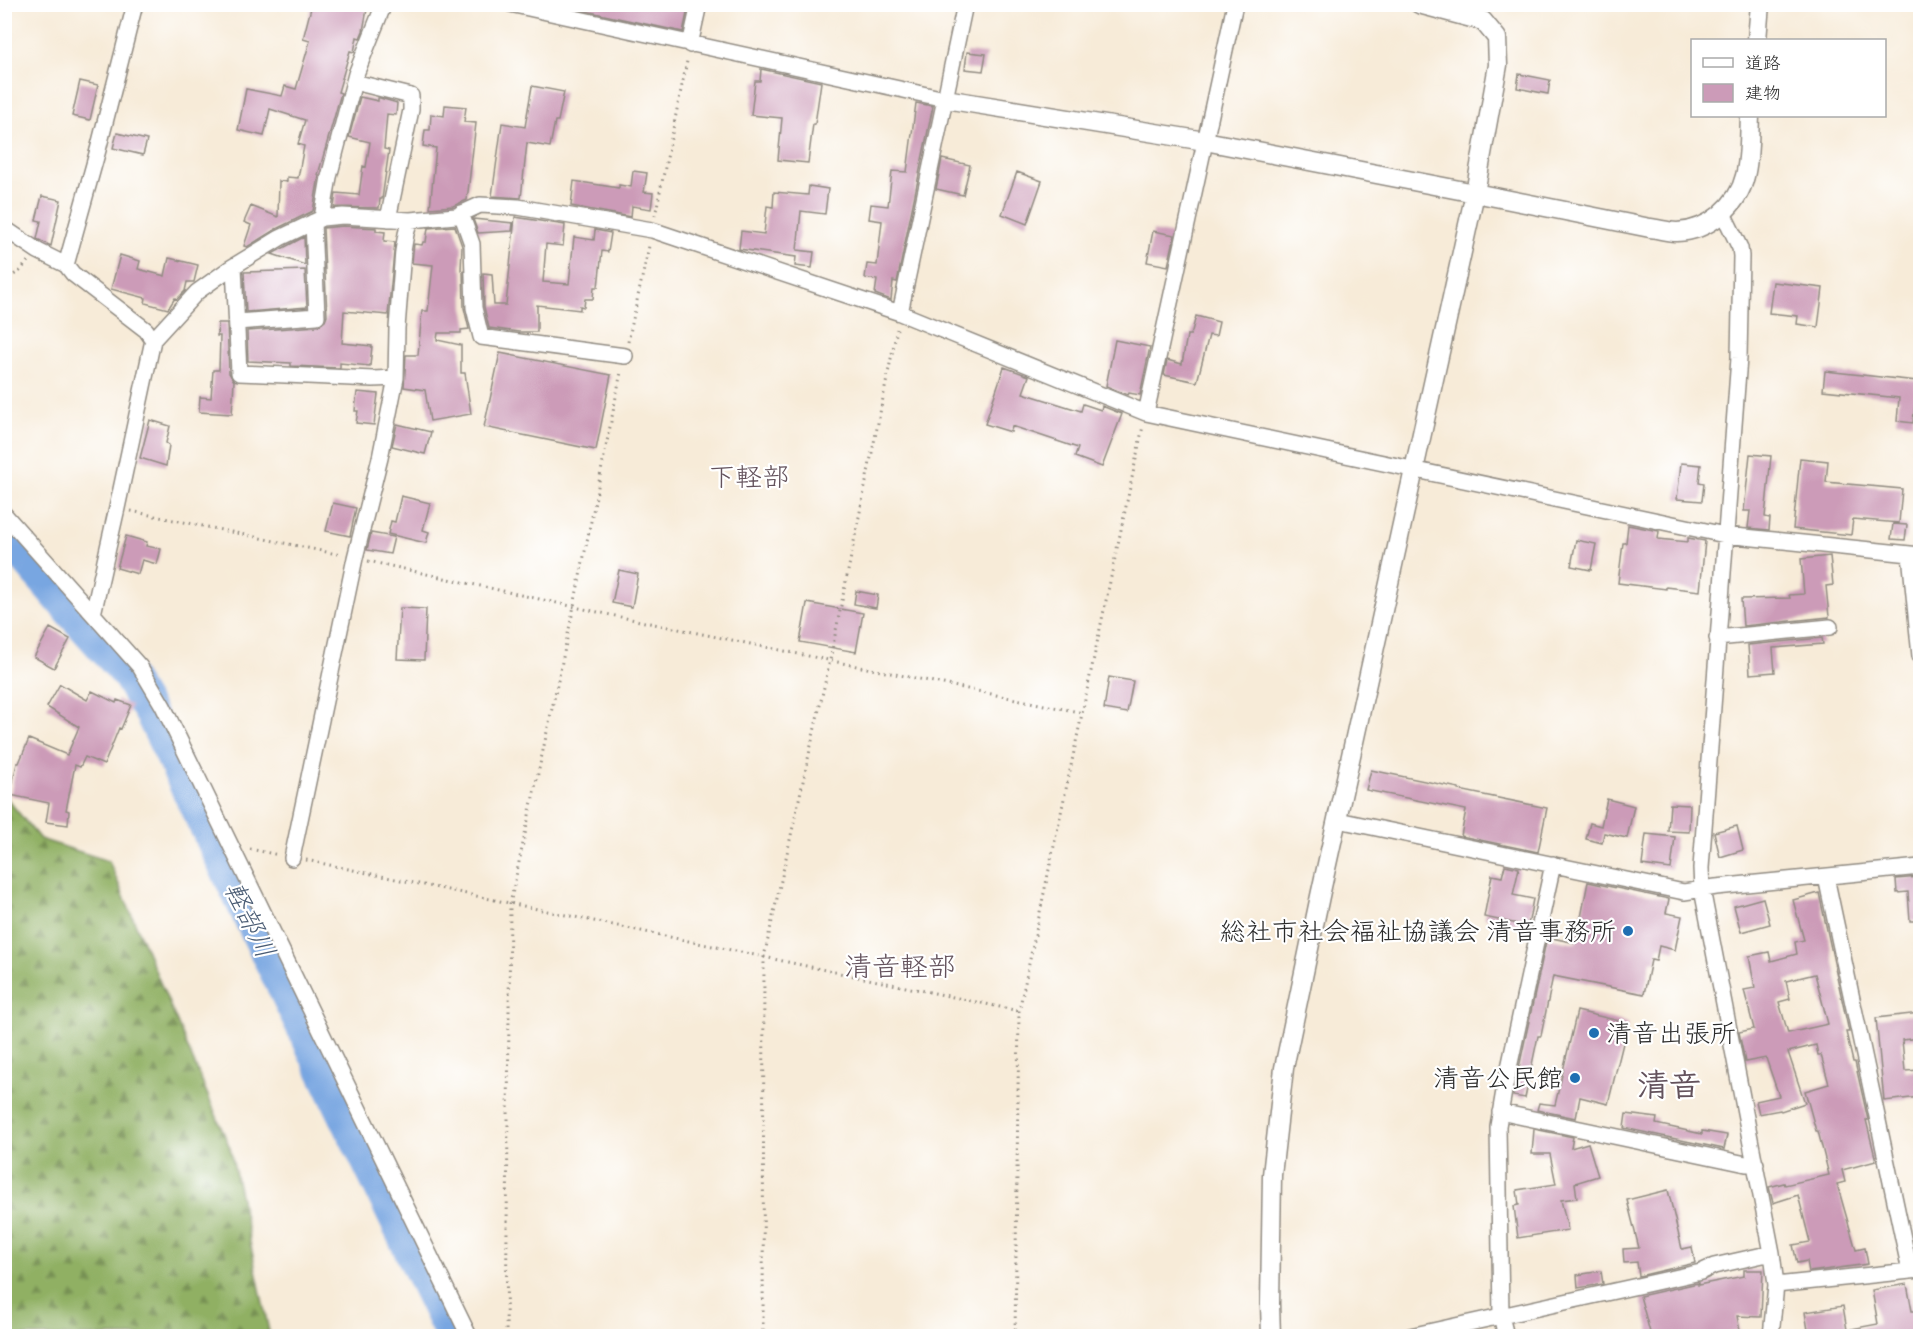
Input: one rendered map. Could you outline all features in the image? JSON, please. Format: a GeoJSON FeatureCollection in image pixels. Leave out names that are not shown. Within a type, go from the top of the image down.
{"type":"FeatureCollection","features":[{"type":"Feature","properties":{"kind":"street"},"geometry":{"type":"LineString","coordinates":[[66,265],[135,4]]}},
{"type":"Feature","properties":{"kind":"street"},"geometry":{"type":"LineString","coordinates":[[237,322],[317,316],[318,220],[354,82],[384,4]]}},
{"type":"Feature","properties":{"kind":"street"},"geometry":{"type":"LineString","coordinates":[[510,4],[945,99],[1205,141],[1677,232],[1707,224],[1723,213],[1738,193],[1745,177],[1750,117]]}},
{"type":"Feature","properties":{"kind":"street"},"geometry":{"type":"LineString","coordinates":[[690,45],[699,4]]}},
{"type":"Feature","properties":{"kind":"street"},"geometry":{"type":"LineString","coordinates":[[900,313],[965,4]]}},
{"type":"Feature","properties":{"kind":"street"},"geometry":{"type":"LineString","coordinates":[[1146,413],[1235,4]]}},
{"type":"Feature","properties":{"kind":"street"},"geometry":{"type":"LineString","coordinates":[[1271,1336],[1272,1175],[1284,1068],[1475,193],[1498,65],[1497,38],[1483,21],[1419,4]]}},
{"type":"Feature","properties":{"kind":"street"},"geometry":{"type":"LineString","coordinates":[[1757,39],[1760,4]]}},
{"type":"Feature","properties":{"kind":"street"},"geometry":{"type":"LineString","coordinates":[[354,82],[411,96],[411,110],[388,219]]}},
{"type":"Feature","properties":{"kind":"street"},"geometry":{"type":"LineString","coordinates":[[93,614],[153,340],[197,292],[280,238],[318,220],[343,216],[411,220],[456,216],[480,205],[518,207],[652,230],[900,313],[1146,413],[1725,535],[1915,554],[1920,656]]}},
{"type":"Feature","properties":{"kind":"street"},"geometry":{"type":"LineString","coordinates":[[461,213],[472,244],[474,308],[481,337],[625,356]]}},
{"type":"Feature","properties":{"kind":"street"},"geometry":{"type":"LineString","coordinates":[[1723,213],[1740,248],[1739,358],[1701,868],[1702,890],[1772,1253],[1776,1285],[1771,1336]]}},
{"type":"Feature","properties":{"kind":"street"},"geometry":{"type":"LineString","coordinates":[[292,858],[355,558],[380,458],[396,378],[397,328],[404,250],[411,220]]}},
{"type":"Feature","properties":{"kind":"street"},"geometry":{"type":"LineString","coordinates":[[4,228],[38,251],[66,265],[73,274],[146,330],[153,340]]}},
{"type":"Feature","properties":{"kind":"street"},"geometry":{"type":"LineString","coordinates":[[234,266],[239,373],[396,378]]}},
{"type":"Feature","properties":{"kind":"street"},"geometry":{"type":"LineString","coordinates":[[4,514],[140,667],[163,706],[469,1336]]}},
{"type":"Feature","properties":{"kind":"street"},"geometry":{"type":"LineString","coordinates":[[1717,638],[1830,627]]}},
{"type":"Feature","properties":{"kind":"street"},"geometry":{"type":"LineString","coordinates":[[1338,820],[1684,892],[1920,867]]}},
{"type":"Feature","properties":{"kind":"street"},"geometry":{"type":"LineString","coordinates":[[1506,1336],[1502,1316],[1498,1126],[1553,864]]}},
{"type":"Feature","properties":{"kind":"street"},"geometry":{"type":"LineString","coordinates":[[1776,1285],[1915,1271],[1826,877]]}},
{"type":"Feature","properties":{"kind":"street"},"geometry":{"type":"LineString","coordinates":[[1500,1112],[1746,1164],[1756,1164]]}},
{"type":"Feature","properties":{"kind":"street"},"geometry":{"type":"LineString","coordinates":[[1410,1336],[1701,1272],[1714,1266],[1772,1253]]}},
{"type":"Feature","properties":{"kind":"path"},"geometry":{"type":"LineString","coordinates":[[506,1336],[510,904],[690,45]]}},
{"type":"Feature","properties":{"kind":"path"},"geometry":{"type":"LineString","coordinates":[[4,281],[20,271],[38,251]]}},
{"type":"Feature","properties":{"kind":"path"},"geometry":{"type":"LineString","coordinates":[[763,1336],[764,957],[830,660],[900,313]]}},
{"type":"Feature","properties":{"kind":"path"},"geometry":{"type":"LineString","coordinates":[[1015,1336],[1019,1011],[1146,413]]}},
{"type":"Feature","properties":{"kind":"path"},"geometry":{"type":"LineString","coordinates":[[574,606],[1083,713]]}},
{"type":"Feature","properties":{"kind":"path"},"geometry":{"type":"LineString","coordinates":[[230,845],[1019,1011]]}},
{"type":"Feature","properties":{"kind":"green space"},"geometry":{"type":"Polygon","coordinates":[[[5,796],[40,839],[109,861],[230,1148],[270,1336],[5,1336],[5,796]]]}},
{"type":"Feature","properties":{"kind":"building"},"geometry":{"type":"Polygon","coordinates":[[[312,4],[368,4],[363,31],[360,38],[357,37],[354,52],[350,51],[338,92],[341,93],[318,175],[313,211],[276,229],[247,247],[244,246],[251,225],[244,222],[251,206],[278,217],[279,181],[287,182],[287,177],[298,178],[304,146],[298,144],[305,120],[270,109],[264,136],[238,130],[246,89],[282,96],[285,86],[296,89],[310,41],[303,39],[312,4]]]}},
{"type":"Feature","properties":{"kind":"building"},"geometry":{"type":"Polygon","coordinates":[[[582,4],[689,4],[683,32],[581,10],[582,4]]]}},
{"type":"Feature","properties":{"kind":"building"},"geometry":{"type":"Polygon","coordinates":[[[967,52],[986,54],[983,71],[965,69],[967,52]]]}},
{"type":"Feature","properties":{"kind":"building"},"geometry":{"type":"Polygon","coordinates":[[[761,69],[821,82],[808,163],[778,160],[782,118],[751,115],[755,81],[760,81],[761,69]]]}},
{"type":"Feature","properties":{"kind":"building"},"geometry":{"type":"Polygon","coordinates":[[[1519,74],[1550,80],[1548,94],[1517,88],[1519,74]]]}},
{"type":"Feature","properties":{"kind":"building"},"geometry":{"type":"Polygon","coordinates":[[[80,81],[98,85],[90,120],[72,116],[80,81]]]}},
{"type":"Feature","properties":{"kind":"building"},"geometry":{"type":"Polygon","coordinates":[[[532,86],[564,92],[550,147],[527,143],[521,198],[492,196],[502,123],[525,127],[532,86]]]}},
{"type":"Feature","properties":{"kind":"building"},"geometry":{"type":"Polygon","coordinates":[[[360,97],[378,101],[380,98],[397,103],[396,115],[387,114],[384,149],[389,150],[382,199],[380,199],[379,208],[334,207],[336,193],[359,195],[363,166],[366,167],[370,142],[349,137],[360,97]]]}},
{"type":"Feature","properties":{"kind":"building"},"geometry":{"type":"Polygon","coordinates":[[[916,103],[933,106],[897,282],[893,281],[891,300],[875,294],[877,280],[865,278],[867,264],[877,265],[882,221],[869,219],[871,204],[888,206],[892,171],[907,172],[916,103]]]}},
{"type":"Feature","properties":{"kind":"building"},"geometry":{"type":"Polygon","coordinates":[[[445,105],[466,107],[464,122],[476,123],[467,200],[453,206],[430,208],[436,148],[423,146],[425,130],[430,130],[431,114],[444,116],[445,105]]]}},
{"type":"Feature","properties":{"kind":"building"},"geometry":{"type":"Polygon","coordinates":[[[117,133],[147,140],[143,155],[113,148],[117,133]]]}},
{"type":"Feature","properties":{"kind":"building"},"geometry":{"type":"Polygon","coordinates":[[[942,159],[970,165],[963,195],[936,189],[942,159]]]}},
{"type":"Feature","properties":{"kind":"building"},"geometry":{"type":"Polygon","coordinates":[[[633,171],[647,173],[644,192],[653,193],[651,209],[632,206],[631,217],[571,206],[574,181],[619,188],[619,185],[631,187],[633,171]]]}},
{"type":"Feature","properties":{"kind":"building"},"geometry":{"type":"Polygon","coordinates":[[[1017,172],[1042,181],[1027,224],[1002,214],[1017,172]]]}},
{"type":"Feature","properties":{"kind":"building"},"geometry":{"type":"Polygon","coordinates":[[[809,186],[828,189],[825,214],[801,211],[797,250],[814,252],[812,268],[795,266],[796,257],[739,249],[741,231],[764,234],[767,206],[773,207],[774,192],[808,195],[809,186]]]}},
{"type":"Feature","properties":{"kind":"building"},"geometry":{"type":"Polygon","coordinates":[[[42,196],[61,200],[51,246],[37,239],[41,221],[36,220],[42,196]]]}},
{"type":"Feature","properties":{"kind":"building"},"geometry":{"type":"Polygon","coordinates":[[[515,217],[565,225],[563,246],[546,244],[543,282],[569,284],[574,237],[594,240],[595,230],[611,233],[608,252],[602,251],[598,287],[594,287],[593,299],[585,299],[584,307],[580,306],[580,310],[537,305],[537,332],[489,328],[484,307],[483,273],[492,274],[494,305],[506,305],[515,217]]]}},
{"type":"Feature","properties":{"kind":"building"},"geometry":{"type":"Polygon","coordinates":[[[473,219],[513,223],[512,231],[478,233],[473,219]]]}},
{"type":"Feature","properties":{"kind":"building"},"geometry":{"type":"Polygon","coordinates":[[[343,226],[376,228],[376,231],[385,232],[384,241],[395,242],[388,315],[344,311],[342,343],[372,346],[370,366],[340,363],[340,368],[291,366],[291,363],[248,361],[247,331],[318,326],[325,321],[327,316],[323,228],[343,226]]]}},
{"type":"Feature","properties":{"kind":"building"},"geometry":{"type":"Polygon","coordinates":[[[455,226],[462,246],[464,308],[469,329],[461,330],[461,333],[438,333],[437,340],[461,345],[461,373],[465,373],[471,414],[430,421],[425,390],[404,387],[406,355],[418,355],[422,311],[428,311],[433,265],[412,263],[414,244],[422,245],[426,242],[428,228],[455,226]]]}},
{"type":"Feature","properties":{"kind":"building"},"geometry":{"type":"Polygon","coordinates":[[[1153,231],[1175,235],[1168,266],[1147,262],[1153,231]]]}},
{"type":"Feature","properties":{"kind":"building"},"geometry":{"type":"Polygon","coordinates":[[[304,237],[305,265],[272,254],[285,247],[304,237]]]}},
{"type":"Feature","properties":{"kind":"building"},"geometry":{"type":"Polygon","coordinates":[[[120,255],[140,261],[138,269],[165,276],[169,258],[198,265],[194,282],[187,282],[185,291],[177,299],[175,298],[168,309],[145,303],[146,298],[111,289],[120,255]]]}},
{"type":"Feature","properties":{"kind":"building"},"geometry":{"type":"Polygon","coordinates":[[[305,270],[307,307],[246,312],[244,272],[305,270]]]}},
{"type":"Feature","properties":{"kind":"building"},"geometry":{"type":"Polygon","coordinates":[[[1773,282],[1823,288],[1818,327],[1797,324],[1798,316],[1769,313],[1773,282]]]}},
{"type":"Feature","properties":{"kind":"building"},"geometry":{"type":"Polygon","coordinates":[[[1196,316],[1219,322],[1216,336],[1209,335],[1197,382],[1164,375],[1167,360],[1182,364],[1187,335],[1191,335],[1196,316]]]}},
{"type":"Feature","properties":{"kind":"building"},"geometry":{"type":"Polygon","coordinates":[[[218,323],[227,323],[229,373],[234,381],[232,414],[199,412],[200,397],[211,398],[213,370],[219,370],[218,323]]]}},
{"type":"Feature","properties":{"kind":"building"},"geometry":{"type":"Polygon","coordinates":[[[1115,340],[1150,347],[1140,395],[1129,393],[1128,395],[1106,386],[1115,340]]]}},
{"type":"Feature","properties":{"kind":"building"},"geometry":{"type":"Polygon","coordinates":[[[500,353],[611,375],[596,450],[484,427],[500,353]]]}},
{"type":"Feature","properties":{"kind":"building"},"geometry":{"type":"Polygon","coordinates":[[[1004,367],[1029,376],[1023,393],[1081,411],[1083,404],[1101,410],[1102,406],[1122,414],[1102,467],[1075,457],[1078,448],[1012,426],[1011,432],[985,424],[1004,367]]]}},
{"type":"Feature","properties":{"kind":"building"},"geometry":{"type":"Polygon","coordinates":[[[1825,371],[1917,381],[1913,423],[1897,421],[1899,398],[1823,390],[1825,371]]]}},
{"type":"Feature","properties":{"kind":"building"},"geometry":{"type":"Polygon","coordinates":[[[357,392],[378,394],[374,425],[356,423],[357,392]]]}},
{"type":"Feature","properties":{"kind":"building"},"geometry":{"type":"Polygon","coordinates":[[[150,420],[170,426],[166,443],[169,445],[166,466],[140,458],[150,420]]]}},
{"type":"Feature","properties":{"kind":"building"},"geometry":{"type":"Polygon","coordinates":[[[397,424],[431,432],[425,454],[392,446],[397,424]]]}},
{"type":"Feature","properties":{"kind":"building"},"geometry":{"type":"Polygon","coordinates":[[[1750,454],[1771,456],[1765,517],[1770,518],[1769,530],[1748,528],[1750,511],[1744,511],[1750,454]]]}},
{"type":"Feature","properties":{"kind":"building"},"geometry":{"type":"Polygon","coordinates":[[[1800,458],[1828,461],[1826,482],[1902,489],[1899,523],[1853,519],[1851,535],[1793,529],[1800,458]]]}},
{"type":"Feature","properties":{"kind":"building"},"geometry":{"type":"Polygon","coordinates":[[[1681,463],[1701,465],[1699,482],[1704,483],[1702,501],[1677,499],[1681,463]]]}},
{"type":"Feature","properties":{"kind":"building"},"geometry":{"type":"Polygon","coordinates":[[[401,496],[430,503],[423,530],[429,532],[426,543],[388,534],[391,521],[395,522],[401,496]]]}},
{"type":"Feature","properties":{"kind":"building"},"geometry":{"type":"Polygon","coordinates":[[[333,503],[356,508],[350,536],[326,531],[333,503]]]}},
{"type":"Feature","properties":{"kind":"building"},"geometry":{"type":"Polygon","coordinates":[[[1893,524],[1907,525],[1905,540],[1891,539],[1893,524]]]}},
{"type":"Feature","properties":{"kind":"building"},"geometry":{"type":"Polygon","coordinates":[[[1628,525],[1659,531],[1658,539],[1688,542],[1688,538],[1705,541],[1700,591],[1618,583],[1623,543],[1626,543],[1628,525]]]}},
{"type":"Feature","properties":{"kind":"building"},"geometry":{"type":"Polygon","coordinates":[[[371,533],[394,537],[390,554],[367,550],[371,533]]]}},
{"type":"Feature","properties":{"kind":"building"},"geometry":{"type":"Polygon","coordinates":[[[126,536],[147,542],[146,546],[161,549],[157,564],[142,560],[138,574],[117,568],[126,536]]]}},
{"type":"Feature","properties":{"kind":"building"},"geometry":{"type":"Polygon","coordinates":[[[1576,540],[1596,544],[1591,570],[1571,566],[1576,540]]]}},
{"type":"Feature","properties":{"kind":"building"},"geometry":{"type":"Polygon","coordinates":[[[1830,556],[1833,585],[1826,586],[1829,617],[1743,626],[1741,599],[1790,598],[1789,595],[1804,594],[1801,559],[1830,556]]]}},
{"type":"Feature","properties":{"kind":"building"},"geometry":{"type":"Polygon","coordinates":[[[619,570],[638,574],[632,607],[612,603],[619,570]]]}},
{"type":"Feature","properties":{"kind":"building"},"geometry":{"type":"Polygon","coordinates":[[[856,591],[878,595],[876,608],[854,604],[856,591]]]}},
{"type":"Feature","properties":{"kind":"building"},"geometry":{"type":"Polygon","coordinates":[[[807,603],[863,613],[856,652],[800,642],[807,603]]]}},
{"type":"Feature","properties":{"kind":"building"},"geometry":{"type":"Polygon","coordinates":[[[400,608],[426,609],[424,660],[397,659],[400,608]]]}},
{"type":"Feature","properties":{"kind":"building"},"geometry":{"type":"Polygon","coordinates":[[[50,628],[70,639],[54,668],[34,657],[50,628]]]}},
{"type":"Feature","properties":{"kind":"building"},"geometry":{"type":"Polygon","coordinates":[[[1822,638],[1823,644],[1773,648],[1775,672],[1750,674],[1748,645],[1822,638]]]}},
{"type":"Feature","properties":{"kind":"building"},"geometry":{"type":"Polygon","coordinates":[[[1109,677],[1133,681],[1127,713],[1104,709],[1109,677]]]}},
{"type":"Feature","properties":{"kind":"building"},"geometry":{"type":"Polygon","coordinates":[[[60,684],[87,700],[92,691],[116,703],[117,700],[131,705],[104,765],[85,757],[80,767],[75,765],[66,810],[69,811],[68,825],[46,822],[49,803],[10,795],[17,763],[29,739],[67,755],[79,727],[47,707],[60,684]]]}},
{"type":"Feature","properties":{"kind":"building"},"geometry":{"type":"Polygon","coordinates":[[[1371,770],[1547,808],[1538,852],[1461,836],[1466,810],[1366,790],[1371,770]]]}},
{"type":"Feature","properties":{"kind":"building"},"geometry":{"type":"Polygon","coordinates":[[[1607,799],[1634,806],[1627,838],[1604,833],[1602,843],[1586,839],[1590,823],[1601,826],[1607,799]]]}},
{"type":"Feature","properties":{"kind":"building"},"geometry":{"type":"Polygon","coordinates":[[[1670,804],[1690,805],[1689,832],[1668,831],[1670,804]]]}},
{"type":"Feature","properties":{"kind":"building"},"geometry":{"type":"Polygon","coordinates":[[[1737,826],[1743,850],[1720,857],[1714,832],[1737,826]]]}},
{"type":"Feature","properties":{"kind":"building"},"geometry":{"type":"Polygon","coordinates":[[[1646,834],[1675,837],[1671,869],[1642,865],[1646,834]]]}},
{"type":"Feature","properties":{"kind":"building"},"geometry":{"type":"Polygon","coordinates":[[[1505,865],[1519,868],[1513,895],[1533,899],[1528,926],[1484,917],[1492,875],[1502,877],[1505,865]]]}},
{"type":"Feature","properties":{"kind":"building"},"geometry":{"type":"Polygon","coordinates":[[[1920,877],[1920,921],[1910,921],[1908,892],[1897,893],[1896,879],[1920,877]]]}},
{"type":"Feature","properties":{"kind":"building","name":"総社市社会福祉協議会 清音事務所"},"geometry":{"type":"Polygon","coordinates":[[[1588,882],[1669,899],[1666,913],[1682,916],[1675,950],[1659,946],[1656,961],[1651,960],[1644,994],[1553,976],[1525,1098],[1513,1096],[1547,937],[1576,943],[1588,882]]]}},
{"type":"Feature","properties":{"kind":"building"},"geometry":{"type":"Polygon","coordinates":[[[1819,893],[1849,1032],[1846,1032],[1853,1062],[1855,1062],[1876,1161],[1842,1170],[1845,1182],[1837,1184],[1856,1250],[1865,1248],[1868,1264],[1809,1272],[1807,1261],[1797,1263],[1793,1245],[1810,1242],[1798,1195],[1773,1203],[1769,1187],[1829,1175],[1805,1091],[1829,1084],[1821,1055],[1818,1055],[1816,1045],[1788,1052],[1805,1103],[1781,1111],[1759,1114],[1756,1101],[1779,1096],[1766,1058],[1745,1062],[1739,1032],[1754,1029],[1744,990],[1755,988],[1749,956],[1769,952],[1771,961],[1797,954],[1795,942],[1804,940],[1793,900],[1819,893]],[[1815,974],[1786,981],[1790,999],[1779,1002],[1788,1033],[1828,1024],[1815,974]]]}},
{"type":"Feature","properties":{"kind":"building"},"geometry":{"type":"Polygon","coordinates":[[[1763,898],[1770,924],[1741,932],[1734,906],[1763,898]]]}},
{"type":"Feature","properties":{"kind":"building"},"geometry":{"type":"Polygon","coordinates":[[[1577,1011],[1628,1023],[1608,1104],[1580,1097],[1576,1118],[1537,1110],[1539,1103],[1555,1105],[1577,1011]]]}},
{"type":"Feature","properties":{"kind":"building"},"geometry":{"type":"Polygon","coordinates":[[[1920,1013],[1920,1038],[1902,1040],[1905,1071],[1920,1070],[1920,1097],[1884,1101],[1876,1018],[1920,1013]]]}},
{"type":"Feature","properties":{"kind":"building"},"geometry":{"type":"Polygon","coordinates":[[[1626,1114],[1657,1118],[1656,1124],[1702,1134],[1702,1131],[1727,1135],[1724,1149],[1624,1128],[1626,1114]]]}},
{"type":"Feature","properties":{"kind":"building"},"geometry":{"type":"Polygon","coordinates":[[[1534,1129],[1573,1137],[1571,1148],[1588,1143],[1598,1176],[1575,1183],[1577,1198],[1561,1200],[1568,1230],[1518,1238],[1514,1206],[1519,1205],[1517,1190],[1556,1184],[1550,1154],[1532,1154],[1534,1129]]]}},
{"type":"Feature","properties":{"kind":"building"},"geometry":{"type":"Polygon","coordinates":[[[1668,1190],[1682,1249],[1692,1247],[1695,1263],[1639,1276],[1637,1262],[1624,1263],[1623,1249],[1639,1248],[1627,1200],[1668,1190]]]}},
{"type":"Feature","properties":{"kind":"building"},"geometry":{"type":"Polygon","coordinates":[[[1744,1270],[1763,1270],[1761,1317],[1737,1316],[1740,1331],[1716,1336],[1651,1336],[1640,1296],[1698,1283],[1698,1285],[1744,1276],[1744,1270]]]}},
{"type":"Feature","properties":{"kind":"building"},"geometry":{"type":"Polygon","coordinates":[[[1601,1271],[1603,1284],[1578,1288],[1577,1275],[1601,1271]]]}},
{"type":"Feature","properties":{"kind":"building"},"geometry":{"type":"Polygon","coordinates":[[[1907,1284],[1912,1311],[1920,1311],[1920,1336],[1852,1336],[1851,1329],[1878,1324],[1872,1290],[1907,1284]]]}},
{"type":"Feature","properties":{"kind":"building"},"geometry":{"type":"Polygon","coordinates":[[[1843,1306],[1848,1336],[1809,1336],[1805,1312],[1843,1306]]]}},
{"type":"Feature","properties":{"kind":"waterway","name":"軽部川"},"geometry":{"type":"LineString","coordinates":[[4,534],[127,675],[151,715],[451,1336]]}},
{"type":"Feature","properties":{"kind":"place","name":"総社市社会福祉協議会 清音事務所"},"geometry":{"type":"Point","coordinates":[1628,931]}},
{"type":"Feature","properties":{"kind":"place","name":"清音出張所"},"geometry":{"type":"Point","coordinates":[1594,1033]}},
{"type":"Feature","properties":{"kind":"place","name":"清音公民館"},"geometry":{"type":"Point","coordinates":[1575,1078]}},
{"type":"Feature","properties":{"kind":"district","name":"下軽部"},"geometry":{"type":"Point","coordinates":[749,477]}},
{"type":"Feature","properties":{"kind":"district","name":"清音軽部"},"geometry":{"type":"Point","coordinates":[900,966]}},
{"type":"Feature","properties":{"kind":"district","name":"清音"},"geometry":{"type":"Point","coordinates":[1669,1085]}}]}
